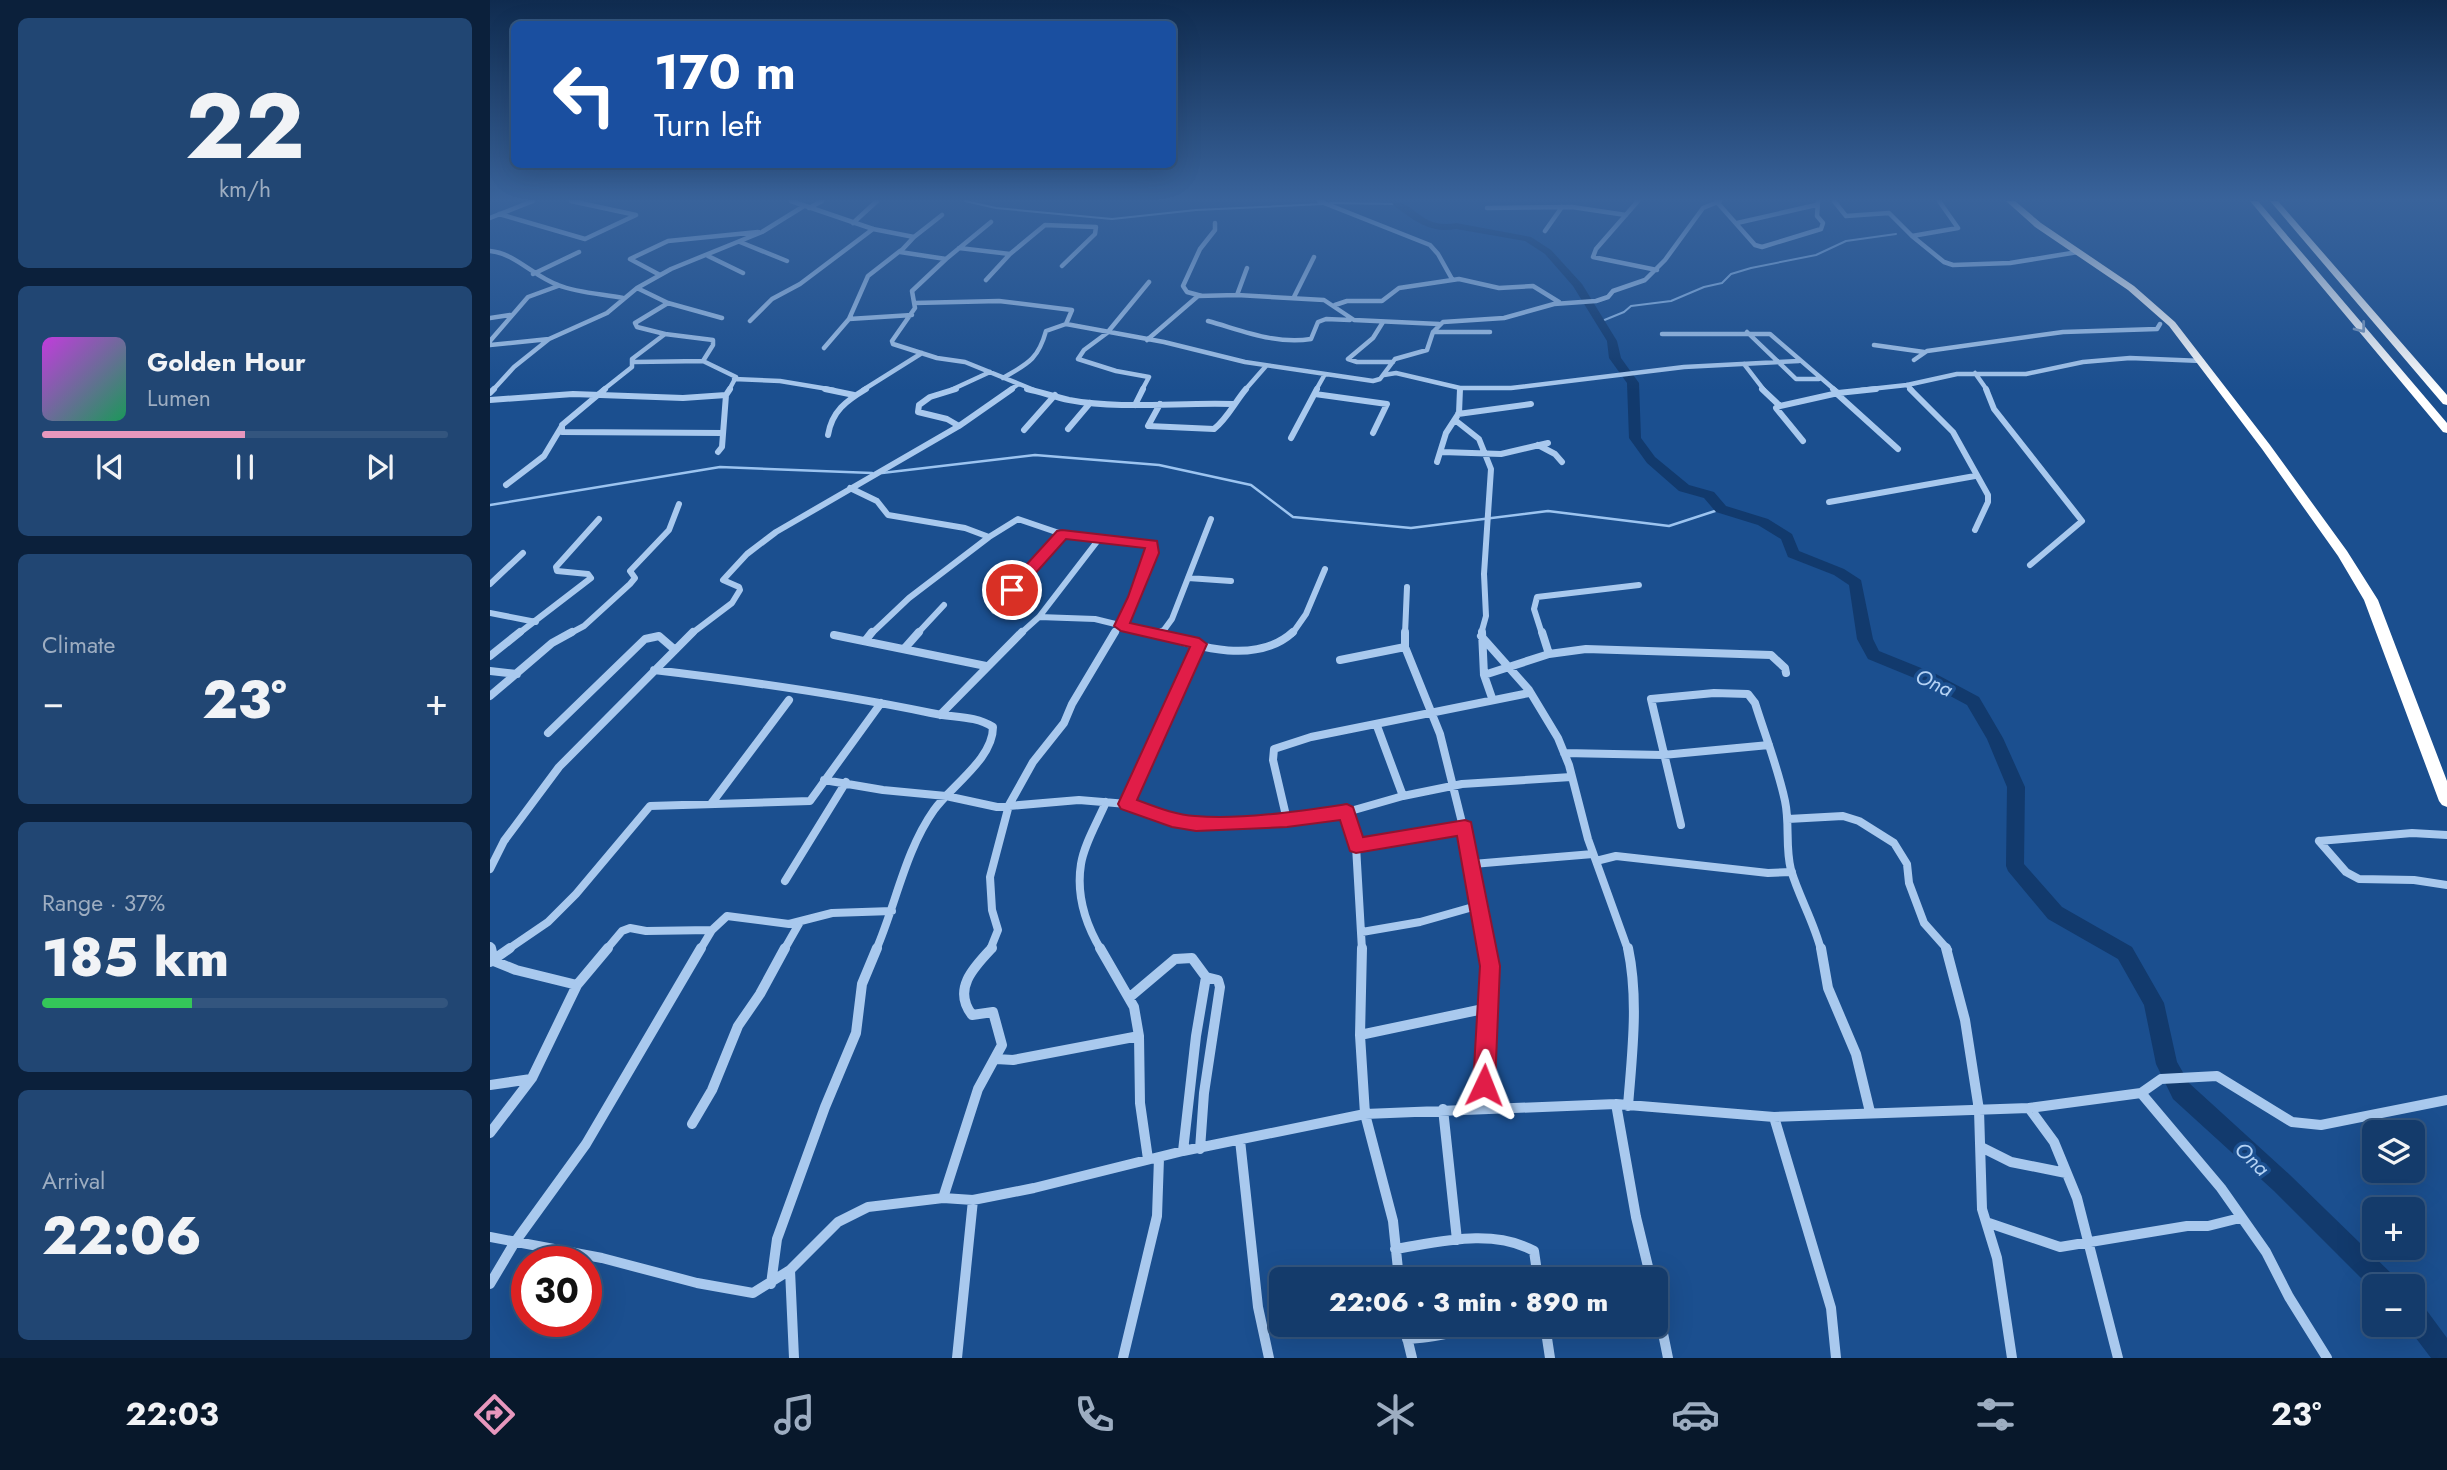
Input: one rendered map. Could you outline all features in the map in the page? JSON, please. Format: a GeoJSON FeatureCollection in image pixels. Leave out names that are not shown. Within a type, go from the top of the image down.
{"type":"FeatureCollection","features":[{"type":"Feature","properties":{"kind":"highway"},"geometry":{"type":"LineString","coordinates":[[2095,264],[2147,301],[2172,324],[2202,361],[2360,579],[2385,631],[2447,801]]}},
{"type":"Feature","properties":{"kind":"highway"},"geometry":{"type":"LineString","coordinates":[[2307,264],[2447,430]]}},
{"type":"Feature","properties":{"kind":"highway"},"geometry":{"type":"LineString","coordinates":[[2329,264],[2447,402]]}},
{"type":"Feature","properties":{"kind":"street"},"geometry":{"type":"LineString","coordinates":[[519,264],[559,286],[623,298]]}},
{"type":"Feature","properties":{"kind":"street"},"geometry":{"type":"LineString","coordinates":[[533,274],[558,264]]}},
{"type":"Feature","properties":{"kind":"street"},"geometry":{"type":"LineString","coordinates":[[640,264],[660,275]]}},
{"type":"Feature","properties":{"kind":"street"},"geometry":{"type":"LineString","coordinates":[[490,393],[514,367],[549,339],[607,313],[637,288],[687,264]]}},
{"type":"Feature","properties":{"kind":"street"},"geometry":{"type":"LineString","coordinates":[[725,264],[743,273]]}},
{"type":"Feature","properties":{"kind":"street"},"geometry":{"type":"LineString","coordinates":[[750,321],[772,299],[800,284],[826,264]]}},
{"type":"Feature","properties":{"kind":"street"},"geometry":{"type":"LineString","coordinates":[[824,348],[849,319],[868,276],[883,264]]}},
{"type":"Feature","properties":{"kind":"street"},"geometry":{"type":"LineString","coordinates":[[940,264],[912,291],[915,308],[892,341],[893,344],[965,362],[1017,384],[1090,403],[1233,404]]}},
{"type":"Feature","properties":{"kind":"street"},"geometry":{"type":"LineString","coordinates":[[986,281],[1001,264]]}},
{"type":"Feature","properties":{"kind":"street"},"geometry":{"type":"LineString","coordinates":[[1193,264],[1183,286],[1187,292],[1203,296],[1319,299],[1335,305],[1343,314],[1354,320]]}},
{"type":"Feature","properties":{"kind":"street"},"geometry":{"type":"LineString","coordinates":[[1294,297],[1310,264]]}},
{"type":"Feature","properties":{"kind":"street"},"geometry":{"type":"LineString","coordinates":[[1444,264],[1446,273],[1452,279]]}},
{"type":"Feature","properties":{"kind":"street"},"geometry":{"type":"LineString","coordinates":[[1629,264],[1657,270]]}},
{"type":"Feature","properties":{"kind":"street"},"geometry":{"type":"LineString","coordinates":[[1208,321],[1273,338],[1305,341],[1311,339],[1318,322],[1326,319],[1439,324],[1504,318],[1563,303],[1608,298],[1613,291],[1645,280],[1661,264]]}},
{"type":"Feature","properties":{"kind":"street"},"geometry":{"type":"LineString","coordinates":[[1951,264],[1971,264]]}},
{"type":"Feature","properties":{"kind":"street"},"geometry":{"type":"LineString","coordinates":[[1237,296],[1247,268]]}},
{"type":"Feature","properties":{"kind":"street"},"geometry":{"type":"LineString","coordinates":[[1335,305],[1347,301],[1382,301],[1399,288],[1452,279],[1464,279],[1499,288],[1533,286],[1546,292],[1555,301],[1563,303]]}},
{"type":"Feature","properties":{"kind":"street"},"geometry":{"type":"LineString","coordinates":[[1135,405],[1149,377],[1116,371],[1078,359],[1107,333],[1149,282]]}},
{"type":"Feature","properties":{"kind":"street"},"geometry":{"type":"LineString","coordinates":[[490,343],[528,297],[559,286]]}},
{"type":"Feature","properties":{"kind":"street"},"geometry":{"type":"LineString","coordinates":[[637,288],[668,303],[722,318]]}},
{"type":"Feature","properties":{"kind":"street"},"geometry":{"type":"LineString","coordinates":[[1147,340],[1195,298],[1203,296]]}},
{"type":"Feature","properties":{"kind":"street"},"geometry":{"type":"LineString","coordinates":[[914,303],[999,301],[1072,310],[1066,324]]}},
{"type":"Feature","properties":{"kind":"street"},"geometry":{"type":"LineString","coordinates":[[668,303],[635,323],[637,327],[665,334],[713,340],[704,361]]}},
{"type":"Feature","properties":{"kind":"street"},"geometry":{"type":"LineString","coordinates":[[490,318],[514,315]]}},
{"type":"Feature","properties":{"kind":"street"},"geometry":{"type":"LineString","coordinates":[[849,319],[912,315]]}},
{"type":"Feature","properties":{"kind":"street"},"geometry":{"type":"LineString","coordinates":[[1383,322],[1373,338],[1348,359],[1357,362],[1393,362]]}},
{"type":"Feature","properties":{"kind":"street"},"geometry":{"type":"LineString","coordinates":[[1003,378],[1029,363],[1041,350],[1046,331],[1066,324],[1266,366],[1365,381],[1380,379],[1395,359],[1427,350],[1439,324]]}},
{"type":"Feature","properties":{"kind":"street"},"geometry":{"type":"LineString","coordinates":[[1874,345],[1924,352],[2063,332],[2157,329],[2160,324]]}},
{"type":"Feature","properties":{"kind":"street"},"geometry":{"type":"LineString","coordinates":[[1433,332],[1490,332]]}},
{"type":"Feature","properties":{"kind":"street"},"geometry":{"type":"LineString","coordinates":[[1747,332],[1796,379],[1819,379]]}},
{"type":"Feature","properties":{"kind":"street"},"geometry":{"type":"LineString","coordinates":[[506,485],[544,456],[562,425],[632,367],[632,359],[637,353],[665,334]]}},
{"type":"Feature","properties":{"kind":"street"},"geometry":{"type":"LineString","coordinates":[[1662,334],[1770,334],[1790,349],[1799,361],[1898,449]]}},
{"type":"Feature","properties":{"kind":"street"},"geometry":{"type":"LineString","coordinates":[[490,343],[549,339]]}},
{"type":"Feature","properties":{"kind":"street"},"geometry":{"type":"LineString","coordinates":[[1914,360],[1924,352]]}},
{"type":"Feature","properties":{"kind":"street"},"geometry":{"type":"LineString","coordinates":[[828,435],[833,416],[854,396],[922,353]]}},
{"type":"Feature","properties":{"kind":"street"},"geometry":{"type":"LineString","coordinates":[[1803,441],[1776,408],[1837,393],[1907,385],[1957,374],[2026,374],[2083,362],[2130,358],[2202,361]]}},
{"type":"Feature","properties":{"kind":"street"},"geometry":{"type":"LineString","coordinates":[[634,362],[704,361],[736,377],[726,395],[722,447],[718,452]]}},
{"type":"Feature","properties":{"kind":"street"},"geometry":{"type":"LineString","coordinates":[[1384,375],[1396,373],[1460,388],[1511,388],[1685,367],[1799,361]]}},
{"type":"Feature","properties":{"kind":"street"},"geometry":{"type":"LineString","coordinates":[[1393,362],[1396,373]]}},
{"type":"Feature","properties":{"kind":"street"},"geometry":{"type":"LineString","coordinates":[[1745,364],[1744,367],[1756,377],[1755,382],[1780,406]]}},
{"type":"Feature","properties":{"kind":"street"},"geometry":{"type":"LineString","coordinates":[[1160,404],[1148,426],[1214,429],[1223,422],[1233,404],[1266,366]]}},
{"type":"Feature","properties":{"kind":"street"},"geometry":{"type":"LineString","coordinates":[[959,426],[947,419],[918,412],[919,405],[930,397],[964,386],[990,372]]}},
{"type":"Feature","properties":{"kind":"street"},"geometry":{"type":"LineString","coordinates":[[1975,373],[1988,391],[1994,409],[2082,521],[2030,565]]}},
{"type":"Feature","properties":{"kind":"street"},"geometry":{"type":"LineString","coordinates":[[1291,438],[1325,374]]}},
{"type":"Feature","properties":{"kind":"street"},"geometry":{"type":"LineString","coordinates":[[734,379],[771,379],[814,385],[854,396]]}},
{"type":"Feature","properties":{"kind":"street"},"geometry":{"type":"LineString","coordinates":[[490,869],[504,841],[540,796],[559,766],[674,649],[713,615],[732,603],[740,590],[739,587],[723,580],[740,560],[768,538],[959,426],[1017,384]]}},
{"type":"Feature","properties":{"kind":"street"},"geometry":{"type":"LineString","coordinates":[[1907,385],[1953,432],[1975,476],[1988,495],[1988,502],[1975,530]]}},
{"type":"Feature","properties":{"kind":"street"},"geometry":{"type":"LineString","coordinates":[[1437,462],[1443,452],[1446,433],[1452,429],[1456,417],[1462,397],[1460,388]]}},
{"type":"Feature","properties":{"kind":"street"},"geometry":{"type":"LineString","coordinates":[[490,400],[597,394],[683,398],[726,395]]}},
{"type":"Feature","properties":{"kind":"street"},"geometry":{"type":"LineString","coordinates":[[1315,394],[1387,404],[1373,433]]}},
{"type":"Feature","properties":{"kind":"street"},"geometry":{"type":"LineString","coordinates":[[1024,430],[1055,395]]}},
{"type":"Feature","properties":{"kind":"street"},"geometry":{"type":"LineString","coordinates":[[1068,429],[1090,403]]}},
{"type":"Feature","properties":{"kind":"street"},"geometry":{"type":"LineString","coordinates":[[1456,417],[1531,404]]}},
{"type":"Feature","properties":{"kind":"street"},"geometry":{"type":"LineString","coordinates":[[1456,417],[1479,439],[1491,469],[1484,574],[1486,616],[1481,636],[1484,675],[1492,698]]}},
{"type":"Feature","properties":{"kind":"street"},"geometry":{"type":"LineString","coordinates":[[562,425],[565,434],[723,433]]}},
{"type":"Feature","properties":{"kind":"street"},"geometry":{"type":"LineString","coordinates":[[1443,452],[1501,454],[1548,443]]}},
{"type":"Feature","properties":{"kind":"street"},"geometry":{"type":"LineString","coordinates":[[1537,444],[1555,454],[1562,462]]}},
{"type":"Feature","properties":{"kind":"street"},"geometry":{"type":"LineString","coordinates":[[1829,502],[1975,476]]}},
{"type":"Feature","properties":{"kind":"street"},"geometry":{"type":"LineString","coordinates":[[850,488],[877,501],[888,515],[965,528],[989,537]]}},
{"type":"Feature","properties":{"kind":"street"},"geometry":{"type":"LineString","coordinates":[[490,696],[552,643],[584,626],[630,584],[635,578],[630,571],[669,530],[679,504]]}},
{"type":"Feature","properties":{"kind":"street"},"geometry":{"type":"LineString","coordinates":[[490,656],[592,578],[588,574],[557,571],[556,567],[599,519]]}},
{"type":"Feature","properties":{"kind":"street"},"geometry":{"type":"LineString","coordinates":[[864,641],[884,618],[909,596],[1018,519],[1062,534],[1152,544],[1152,553],[1140,579],[1136,597],[1121,626],[1111,637],[1064,723],[1033,762],[1009,805],[990,877],[992,911],[998,930],[993,947],[969,973],[964,988],[965,1006],[972,1015],[993,1012],[1002,1043],[978,1089],[943,1198]]}},
{"type":"Feature","properties":{"kind":"street"},"geometry":{"type":"LineString","coordinates":[[1160,636],[1172,619],[1211,519]]}},
{"type":"Feature","properties":{"kind":"street"},"geometry":{"type":"LineString","coordinates":[[993,611],[1062,534]]}},
{"type":"Feature","properties":{"kind":"street"},"geometry":{"type":"LineString","coordinates":[[940,715],[986,666],[1039,617],[1099,538]]}},
{"type":"Feature","properties":{"kind":"street"},"geometry":{"type":"LineString","coordinates":[[490,584],[523,553]]}},
{"type":"Feature","properties":{"kind":"street"},"geometry":{"type":"LineString","coordinates":[[1039,617],[1104,620],[1229,651],[1261,649],[1291,635],[1325,569]]}},
{"type":"Feature","properties":{"kind":"street"},"geometry":{"type":"LineString","coordinates":[[1188,578],[1231,581]]}},
{"type":"Feature","properties":{"kind":"street"},"geometry":{"type":"LineString","coordinates":[[1549,654],[1534,609],[1537,597],[1639,585]]}},
{"type":"Feature","properties":{"kind":"street"},"geometry":{"type":"LineString","coordinates":[[1407,587],[1405,647],[1440,734],[1454,785],[1473,864],[1490,966],[1483,1107]]}},
{"type":"Feature","properties":{"kind":"street"},"geometry":{"type":"LineString","coordinates":[[904,649],[944,606]]}},
{"type":"Feature","properties":{"kind":"street"},"geometry":{"type":"LineString","coordinates":[[490,613],[536,622]]}},
{"type":"Feature","properties":{"kind":"street"},"geometry":{"type":"LineString","coordinates":[[835,635],[986,666]]}},
{"type":"Feature","properties":{"kind":"street"},"geometry":{"type":"LineString","coordinates":[[548,733],[645,639],[659,636],[674,649]]}},
{"type":"Feature","properties":{"kind":"street"},"geometry":{"type":"LineString","coordinates":[[1481,636],[1510,666],[1564,753],[1595,858],[1619,917],[1630,962],[1633,998],[1628,1106]]}},
{"type":"Feature","properties":{"kind":"street"},"geometry":{"type":"LineString","coordinates":[[1127,804],[1199,644]]}},
{"type":"Feature","properties":{"kind":"street"},"geometry":{"type":"LineString","coordinates":[[1340,660],[1405,647]]}},
{"type":"Feature","properties":{"kind":"street"},"geometry":{"type":"LineString","coordinates":[[1484,675],[1549,654],[1586,649],[1771,655],[1785,668],[1786,673]]}},
{"type":"Feature","properties":{"kind":"street"},"geometry":{"type":"LineString","coordinates":[[654,670],[742,680],[940,715],[980,719],[989,723],[993,732],[980,758],[933,810],[915,841],[892,912],[862,984],[856,1033],[825,1107],[777,1239],[771,1284]]}},
{"type":"Feature","properties":{"kind":"street"},"geometry":{"type":"LineString","coordinates":[[490,671],[517,674]]}},
{"type":"Feature","properties":{"kind":"street"},"geometry":{"type":"LineString","coordinates":[[1287,820],[1273,760],[1275,748],[1292,741],[1377,726],[1492,698],[1529,693]]}},
{"type":"Feature","properties":{"kind":"street"},"geometry":{"type":"LineString","coordinates":[[1681,825],[1651,699],[1714,693],[1748,694],[1755,703],[1769,746],[1788,819],[1787,851],[1792,872],[1814,922],[1828,989],[1856,1054],[1870,1112]]}},
{"type":"Feature","properties":{"kind":"street"},"geometry":{"type":"LineString","coordinates":[[711,804],[789,700]]}},
{"type":"Feature","properties":{"kind":"street"},"geometry":{"type":"LineString","coordinates":[[492,961],[548,922],[576,894],[650,806],[810,801],[881,703]]}},
{"type":"Feature","properties":{"kind":"street"},"geometry":{"type":"LineString","coordinates":[[1377,726],[1403,796]]}},
{"type":"Feature","properties":{"kind":"street"},"geometry":{"type":"LineString","coordinates":[[1564,753],[1663,755],[1769,746]]}},
{"type":"Feature","properties":{"kind":"street"},"geometry":{"type":"LineString","coordinates":[[824,780],[883,790],[946,796],[997,807],[1080,800],[1127,804],[1172,820],[1196,824],[1287,820],[1347,812],[1454,785],[1572,777]]}},
{"type":"Feature","properties":{"kind":"street"},"geometry":{"type":"LineString","coordinates":[[785,881],[846,782]]}},
{"type":"Feature","properties":{"kind":"street"},"geometry":{"type":"LineString","coordinates":[[1105,802],[1081,864],[1082,903],[1088,928],[1130,997],[1139,1036],[1140,1104],[1154,1159],[1157,1216],[1123,1358]]}},
{"type":"Feature","properties":{"kind":"street"},"geometry":{"type":"LineString","coordinates":[[1347,812],[1356,846],[1362,932],[1360,1035],[1365,1114],[1392,1221],[1397,1267]]}},
{"type":"Feature","properties":{"kind":"street"},"geometry":{"type":"LineString","coordinates":[[1788,819],[1843,816],[1859,821],[1894,843],[1907,864],[1909,883],[1924,923],[1948,950],[1965,1020],[1979,1110],[1982,1209],[1997,1258],[2012,1358]]}},
{"type":"Feature","properties":{"kind":"street"},"geometry":{"type":"LineString","coordinates":[[1356,846],[1465,827]]}},
{"type":"Feature","properties":{"kind":"street"},"geometry":{"type":"LineString","coordinates":[[2447,835],[2413,833],[2319,841],[2346,872],[2359,879],[2414,880],[2447,885]]}},
{"type":"Feature","properties":{"kind":"street"},"geometry":{"type":"LineString","coordinates":[[1473,864],[1616,856],[1768,873],[1792,872]]}},
{"type":"Feature","properties":{"kind":"street"},"geometry":{"type":"LineString","coordinates":[[1362,932],[1420,922],[1480,905]]}},
{"type":"Feature","properties":{"kind":"street"},"geometry":{"type":"LineString","coordinates":[[490,1284],[515,1242],[586,1144],[712,930],[727,916],[778,923],[800,922],[832,913],[892,912]]}},
{"type":"Feature","properties":{"kind":"street"},"geometry":{"type":"LineString","coordinates":[[692,1124],[712,1090],[738,1026],[760,994],[800,922]]}},
{"type":"Feature","properties":{"kind":"street"},"geometry":{"type":"LineString","coordinates":[[490,1133],[532,1078],[578,985],[622,931],[630,928],[646,931],[712,930]]}},
{"type":"Feature","properties":{"kind":"street"},"geometry":{"type":"LineString","coordinates":[[490,946],[492,961]]}},
{"type":"Feature","properties":{"kind":"street"},"geometry":{"type":"LineString","coordinates":[[1130,997],[1175,958],[1192,958],[1206,977],[1218,980],[1220,988],[1204,1093],[1200,1149]]}},
{"type":"Feature","properties":{"kind":"street"},"geometry":{"type":"LineString","coordinates":[[492,961],[516,970],[578,985]]}},
{"type":"Feature","properties":{"kind":"street"},"geometry":{"type":"LineString","coordinates":[[1183,1151],[1206,977]]}},
{"type":"Feature","properties":{"kind":"street"},"geometry":{"type":"LineString","coordinates":[[1360,1035],[1488,1008]]}},
{"type":"Feature","properties":{"kind":"street"},"geometry":{"type":"LineString","coordinates":[[996,1059],[1013,1060],[1139,1036]]}},
{"type":"Feature","properties":{"kind":"street"},"geometry":{"type":"LineString","coordinates":[[490,1237],[602,1258],[697,1283],[753,1293],[790,1270],[838,1222],[868,1207],[943,1198],[973,1200],[1034,1188],[1183,1151],[1365,1114],[1483,1107],[1616,1104],[1774,1117],[2029,1108],[2141,1093],[2161,1079],[2217,1076],[2292,1122],[2321,1125],[2447,1100]]}},
{"type":"Feature","properties":{"kind":"street"},"geometry":{"type":"LineString","coordinates":[[490,1085],[532,1078]]}},
{"type":"Feature","properties":{"kind":"street"},"geometry":{"type":"LineString","coordinates":[[2141,1093],[2221,1188],[2266,1252],[2289,1297],[2327,1358]]}},
{"type":"Feature","properties":{"kind":"street"},"geometry":{"type":"LineString","coordinates":[[1616,1104],[1636,1217],[1648,1267]]}},
{"type":"Feature","properties":{"kind":"street"},"geometry":{"type":"LineString","coordinates":[[2029,1108],[2056,1145],[2066,1173],[2090,1241],[2118,1358]]}},
{"type":"Feature","properties":{"kind":"street"},"geometry":{"type":"LineString","coordinates":[[1443,1109],[1457,1240]]}},
{"type":"Feature","properties":{"kind":"street"},"geometry":{"type":"LineString","coordinates":[[1774,1117],[1831,1308],[1836,1358]]}},
{"type":"Feature","properties":{"kind":"street"},"geometry":{"type":"LineString","coordinates":[[1240,1140],[1258,1307],[1269,1358]]}},
{"type":"Feature","properties":{"kind":"street"},"geometry":{"type":"LineString","coordinates":[[1981,1147],[1995,1157],[2029,1167],[2066,1173]]}},
{"type":"Feature","properties":{"kind":"street"},"geometry":{"type":"LineString","coordinates":[[957,1358],[965,1313],[965,1268],[973,1200]]}},
{"type":"Feature","properties":{"kind":"street"},"geometry":{"type":"LineString","coordinates":[[1986,1222],[2060,1247],[2187,1226],[2208,1226],[2240,1218]]}},
{"type":"Feature","properties":{"kind":"street"},"geometry":{"type":"LineString","coordinates":[[1395,1249],[1457,1240],[1514,1240],[1524,1243],[1534,1251],[1536,1267]]}},
{"type":"Feature","properties":{"kind":"street"},"geometry":{"type":"LineString","coordinates":[[790,1270],[788,1287],[796,1345],[794,1358]]}},
{"type":"Feature","properties":{"kind":"street"},"geometry":{"type":"LineString","coordinates":[[1412,1358],[1407,1339],[1437,1337]]}},
{"type":"Feature","properties":{"kind":"street"},"geometry":{"type":"LineString","coordinates":[[1547,1337],[1550,1358]]}},
{"type":"Feature","properties":{"kind":"street"},"geometry":{"type":"LineString","coordinates":[[1664,1337],[1668,1358]]}},
{"type":"Feature","properties":{"kind":"waterway","name":"Ona"},"geometry":{"type":"LineString","coordinates":[[1559,264],[1577,284],[1612,341],[1615,358],[1633,383],[1635,438],[1651,460],[1684,488],[1709,495],[1721,509],[1763,522],[1787,537],[1793,554],[1839,572],[1856,583],[1865,639],[1873,655],[1930,678],[1973,701],[1995,738],[2016,787],[2015,866],[2055,913],[2125,953],[2154,1003],[2167,1064],[2181,1091],[2282,1183],[2374,1274]]}},
{"type":"Feature","properties":{"kind":"waterway"},"geometry":{"type":"LineString","coordinates":[[1602,321],[1624,312],[1631,306],[1671,301],[1704,287],[1722,283],[1731,274],[1769,264]]}},
{"type":"Feature","properties":{"kind":"waterway"},"geometry":{"type":"LineString","coordinates":[[882,473],[1035,455],[1159,465],[1251,485],[1293,517],[1411,528],[1548,511],[1669,526],[1721,509]]}},
{"type":"Feature","properties":{"kind":"waterway"},"geometry":{"type":"LineString","coordinates":[[490,505],[720,467],[872,473]]}},
{"type":"Feature","properties":{"kind":"waterway","name":"Ona"},"geometry":{"type":"LineString","coordinates":[[2425,1329],[2446,1358]]}},
{"type":"Feature","properties":{"kind":"route"},"geometry":{"type":"LineString","coordinates":[[1012,590],[1062,534],[1152,544],[1152,553],[1140,579],[1136,597],[1121,626],[1199,644],[1127,804],[1155,811],[1172,820],[1196,824],[1287,820],[1347,812],[1356,846],[1465,827],[1478,887],[1490,966],[1484,1085]]}}]}
